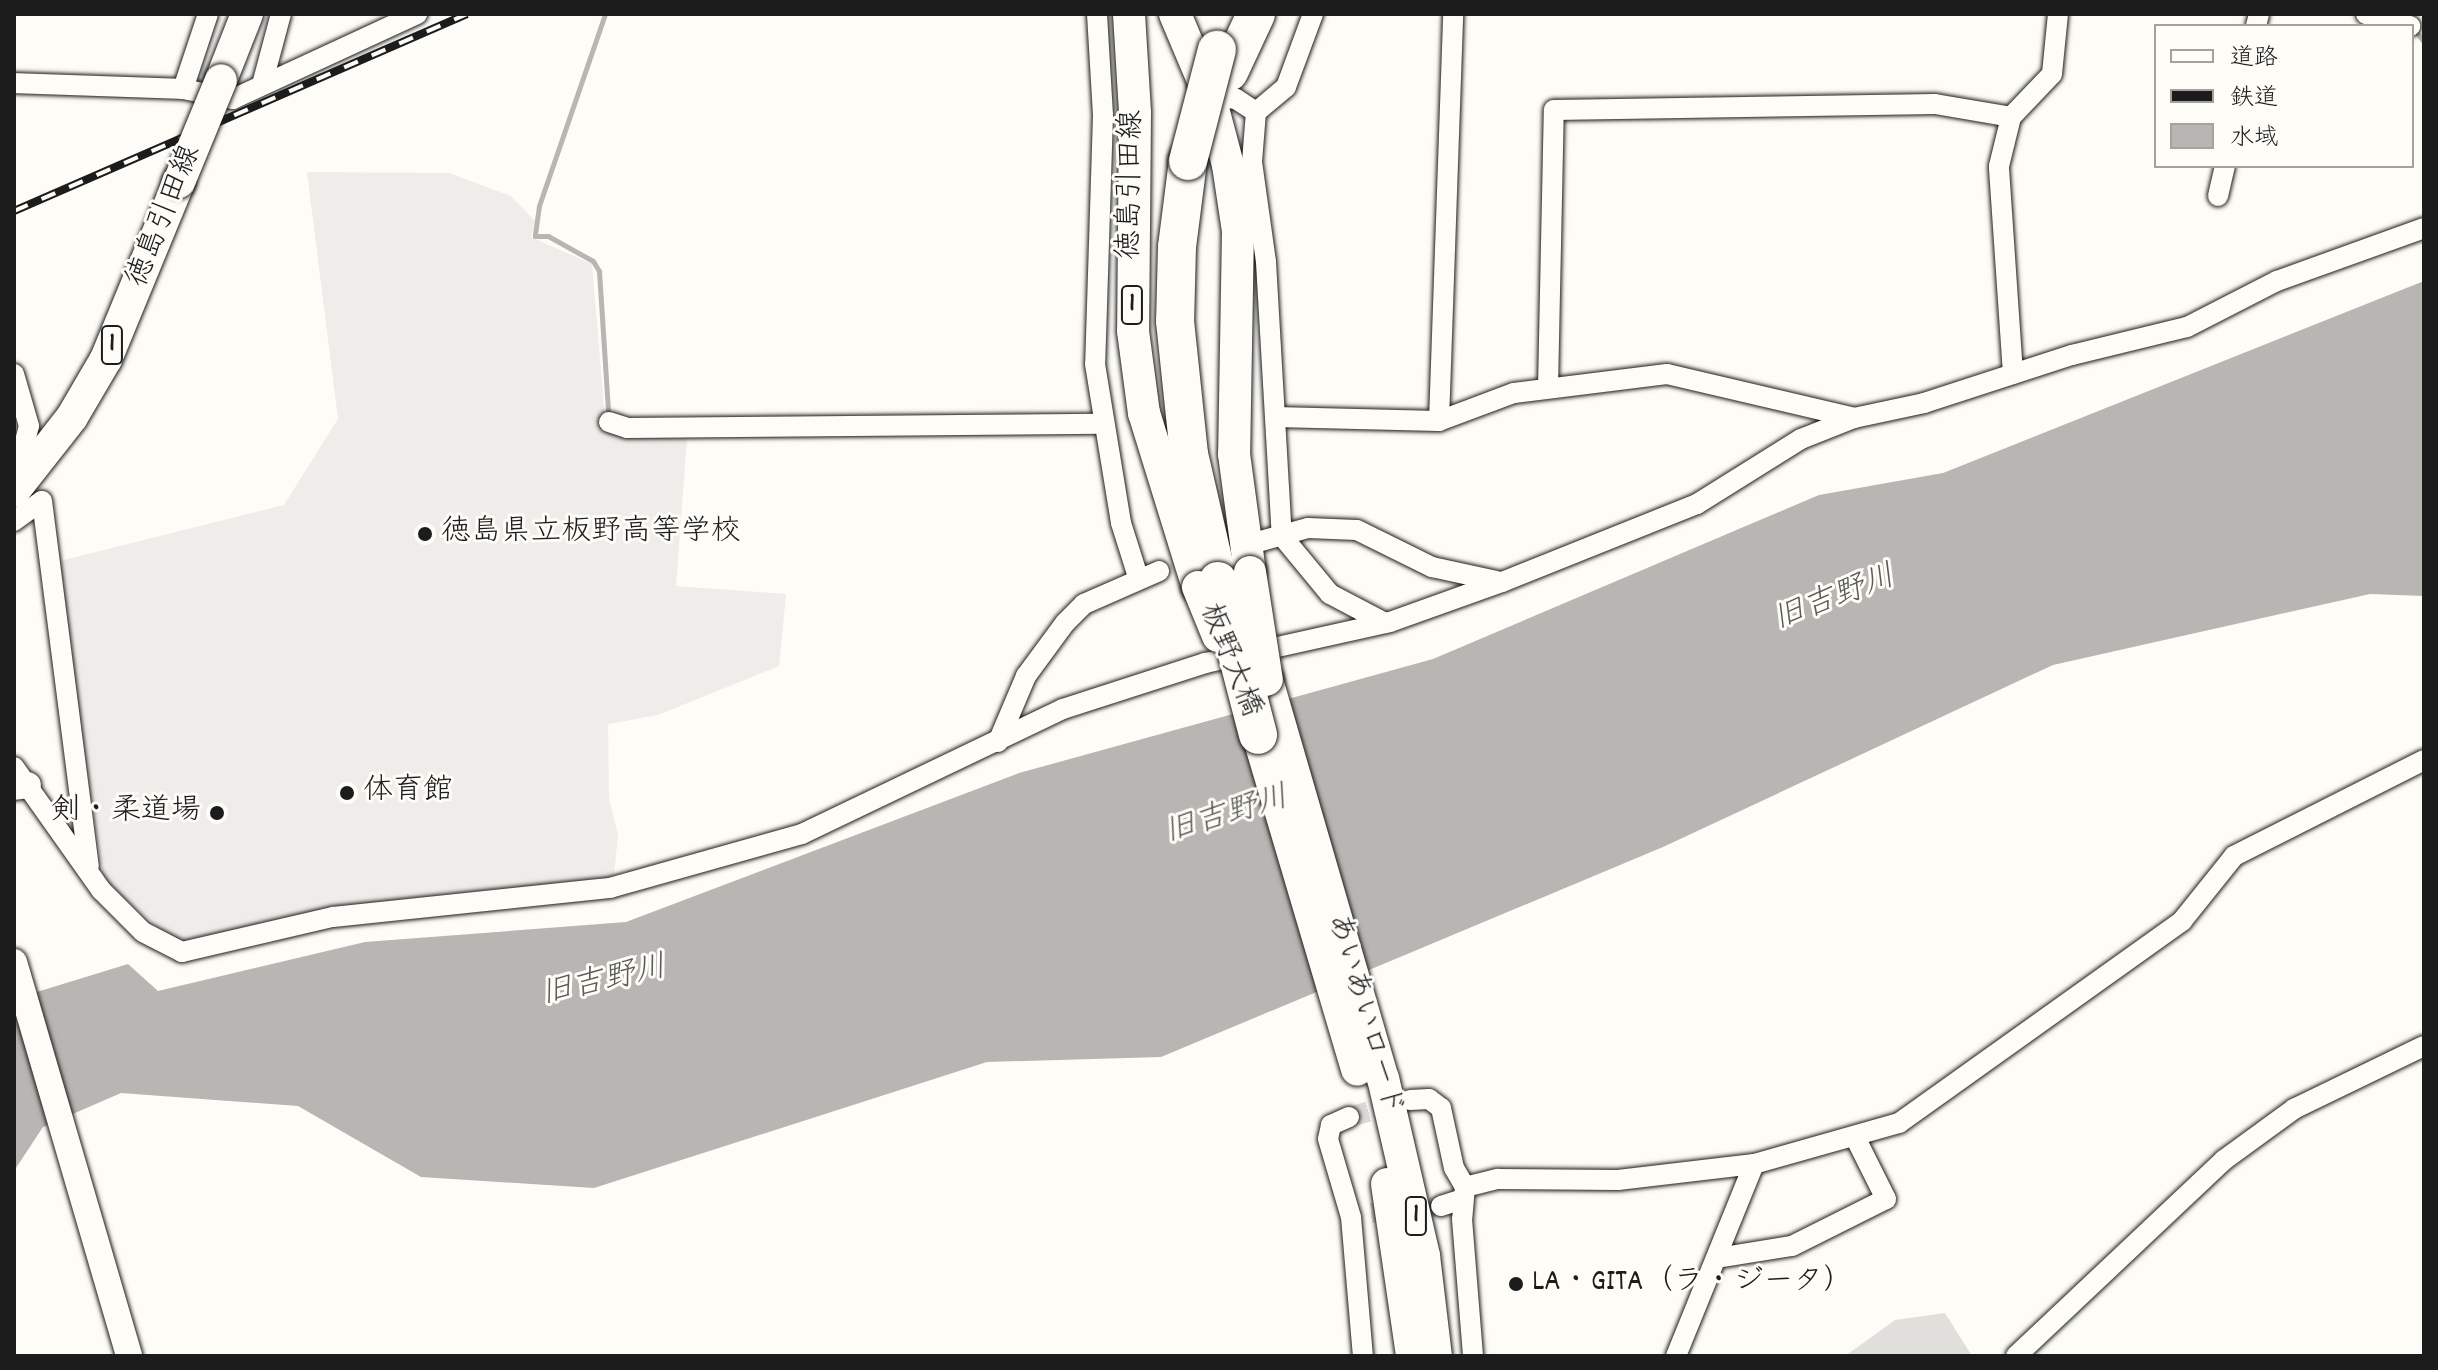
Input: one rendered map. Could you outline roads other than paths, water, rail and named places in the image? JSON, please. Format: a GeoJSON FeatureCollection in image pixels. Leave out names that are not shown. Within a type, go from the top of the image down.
{"type":"FeatureCollection","features":[{"type":"Feature","properties":{"kind":"highway"},"geometry":{"type":"LineString","coordinates":[[1233,14],[1177,247],[1179,378],[1196,490],[1225,580],[1267,680]]}},
{"type":"Feature","properties":{"kind":"highway"},"geometry":{"type":"LineString","coordinates":[[1219,73],[1256,14]]}},
{"type":"Feature","properties":{"kind":"highway"},"geometry":{"type":"LineString","coordinates":[[1225,580],[1258,735]]}},
{"type":"Feature","properties":{"kind":"main road","name":"徳島引田線"},"geometry":{"type":"LineString","coordinates":[[22,482],[106,359],[247,14]]}},
{"type":"Feature","properties":{"kind":"main road","name":"徳島引田線"},"geometry":{"type":"LineString","coordinates":[[1129,14],[1135,113],[1133,331],[1144,413],[1225,580]]}},
{"type":"Feature","properties":{"kind":"main road"},"geometry":{"type":"LineString","coordinates":[[1175,14],[1219,73],[1238,231],[1234,454],[1225,580]]}},
{"type":"Feature","properties":{"kind":"main road","name":"あいあいロード"},"geometry":{"type":"LineString","coordinates":[[1267,680],[1372,1081],[1412,1356]]}},
{"type":"Feature","properties":{"kind":"main road","name":"あいあいロード"},"geometry":{"type":"LineString","coordinates":[[1258,735],[1372,1081],[1424,1256],[1436,1356]]}},
{"type":"Feature","properties":{"kind":"street"},"geometry":{"type":"LineString","coordinates":[[183,89],[208,14]]}},
{"type":"Feature","properties":{"kind":"street"},"geometry":{"type":"LineString","coordinates":[[263,81],[281,14]]}},
{"type":"Feature","properties":{"kind":"street"},"geometry":{"type":"LineString","coordinates":[[14,83],[183,89],[233,99],[263,81],[417,14]]}},
{"type":"Feature","properties":{"kind":"street"},"geometry":{"type":"LineString","coordinates":[[1097,14],[1103,115],[1095,349],[1102,424],[1138,577]]}},
{"type":"Feature","properties":{"kind":"street"},"geometry":{"type":"LineString","coordinates":[[1313,14],[1286,87],[1256,112],[1252,162],[1266,262],[1282,536],[1330,594],[1385,623]]}},
{"type":"Feature","properties":{"kind":"street"},"geometry":{"type":"LineString","coordinates":[[1439,421],[1453,14]]}},
{"type":"Feature","properties":{"kind":"street"},"geometry":{"type":"LineString","coordinates":[[2013,374],[1999,166],[2011,117],[2052,74],[2058,14]]}},
{"type":"Feature","properties":{"kind":"street"},"geometry":{"type":"LineString","coordinates":[[2366,14],[2404,24]]}},
{"type":"Feature","properties":{"kind":"street"},"geometry":{"type":"LineString","coordinates":[[1219,73],[1236,99],[1256,112]]}},
{"type":"Feature","properties":{"kind":"street"},"geometry":{"type":"LineString","coordinates":[[1548,388],[1554,110],[1935,104],[2011,117]]}},
{"type":"Feature","properties":{"kind":"street"},"geometry":{"type":"LineString","coordinates":[[1103,115],[1135,113]]}},
{"type":"Feature","properties":{"kind":"street"},"geometry":{"type":"LineString","coordinates":[[2218,196],[2225,168]]}},
{"type":"Feature","properties":{"kind":"street"},"geometry":{"type":"LineString","coordinates":[[19,779],[90,870],[101,890],[143,932],[172,950],[199,951],[333,917],[610,888],[802,834],[1063,709],[1205,663],[1385,623],[1502,582],[1697,504],[1801,439],[1854,418],[1924,403],[2013,374],[2187,327],[2277,281],[2424,228]]}},
{"type":"Feature","properties":{"kind":"street"},"geometry":{"type":"LineString","coordinates":[[14,374],[29,426],[22,453],[22,482]]}},
{"type":"Feature","properties":{"kind":"street"},"geometry":{"type":"LineString","coordinates":[[1275,417],[1439,421],[1514,393],[1667,374],[1854,418]]}},
{"type":"Feature","properties":{"kind":"street"},"geometry":{"type":"LineString","coordinates":[[609,422],[627,428],[1102,424]]}},
{"type":"Feature","properties":{"kind":"street"},"geometry":{"type":"LineString","coordinates":[[14,521],[42,501],[90,870]]}},
{"type":"Feature","properties":{"kind":"street"},"geometry":{"type":"LineString","coordinates":[[1261,541],[1308,528],[1357,530],[1432,567],[1502,582]]}},
{"type":"Feature","properties":{"kind":"street"},"geometry":{"type":"LineString","coordinates":[[998,742],[1026,676],[1065,623],[1084,604],[1138,577],[1159,571]]}},
{"type":"Feature","properties":{"kind":"street"},"geometry":{"type":"LineString","coordinates":[[1441,1206],[1498,1179],[1618,1180],[1754,1164],[1856,1139],[1899,1123],[2182,921],[2234,856],[2424,760]]}},
{"type":"Feature","properties":{"kind":"street"},"geometry":{"type":"LineString","coordinates":[[14,962],[129,1356]]}},
{"type":"Feature","properties":{"kind":"street"},"geometry":{"type":"LineString","coordinates":[[2016,1356],[2224,1160],[2294,1109],[2424,1046]]}},
{"type":"Feature","properties":{"kind":"street"},"geometry":{"type":"LineString","coordinates":[[1410,1100],[1429,1099],[1441,1108],[1454,1168],[1464,1193],[1473,1356]]}},
{"type":"Feature","properties":{"kind":"street"},"geometry":{"type":"LineString","coordinates":[[1349,1117],[1331,1125],[1328,1139],[1361,1215],[1363,1356]]}},
{"type":"Feature","properties":{"kind":"street"},"geometry":{"type":"LineString","coordinates":[[1717,1258],[1792,1246],[1886,1199],[1856,1139]]}},
{"type":"Feature","properties":{"kind":"street"},"geometry":{"type":"LineString","coordinates":[[1676,1356],[1754,1164]]}},
{"type":"Feature","properties":{"kind":"water","name":"旧吉野川"},"geometry":{"type":"Polygon","coordinates":[[[2424,281],[2424,596],[2370,594],[2053,665],[1663,847],[1161,1057],[987,1062],[594,1188],[421,1177],[298,1106],[121,1093],[43,1127],[14,1171],[14,999],[128,964],[158,991],[365,942],[626,922],[1019,773],[1433,659],[1819,495],[1943,473],[2424,281]]]}},
{"type":"Feature","properties":{"kind":"waterway"},"geometry":{"type":"LineString","coordinates":[[605,14],[539,206],[535,236],[548,236],[593,261],[599,271],[608,412]]}},
{"type":"Feature","properties":{"kind":"waterway"},"geometry":{"type":"LineString","coordinates":[[2414,29],[2424,42]]}},
{"type":"Feature","properties":{"kind":"tunnel"},"geometry":{"type":"LineString","coordinates":[[1349,1117],[1399,1103]]}},
{"type":"Feature","properties":{"kind":"tunnel"},"geometry":{"type":"LineString","coordinates":[[1371,1213],[1441,1206]]}},
{"type":"Feature","properties":{"kind":"railway"},"geometry":{"type":"LineString","coordinates":[[14,211],[467,14]]}},
{"type":"Feature","properties":{"kind":"place","name":"徳島県立板野高等学校"},"geometry":{"type":"Point","coordinates":[425,534]}},
{"type":"Feature","properties":{"kind":"place","name":"体育館"},"geometry":{"type":"Point","coordinates":[347,793]}},
{"type":"Feature","properties":{"kind":"place","name":"剣・柔道場"},"geometry":{"type":"Point","coordinates":[217,813]}},
{"type":"Feature","properties":{"kind":"place","name":"LA・GITA（ラ・ジータ）"},"geometry":{"type":"Point","coordinates":[1516,1284]}}]}
